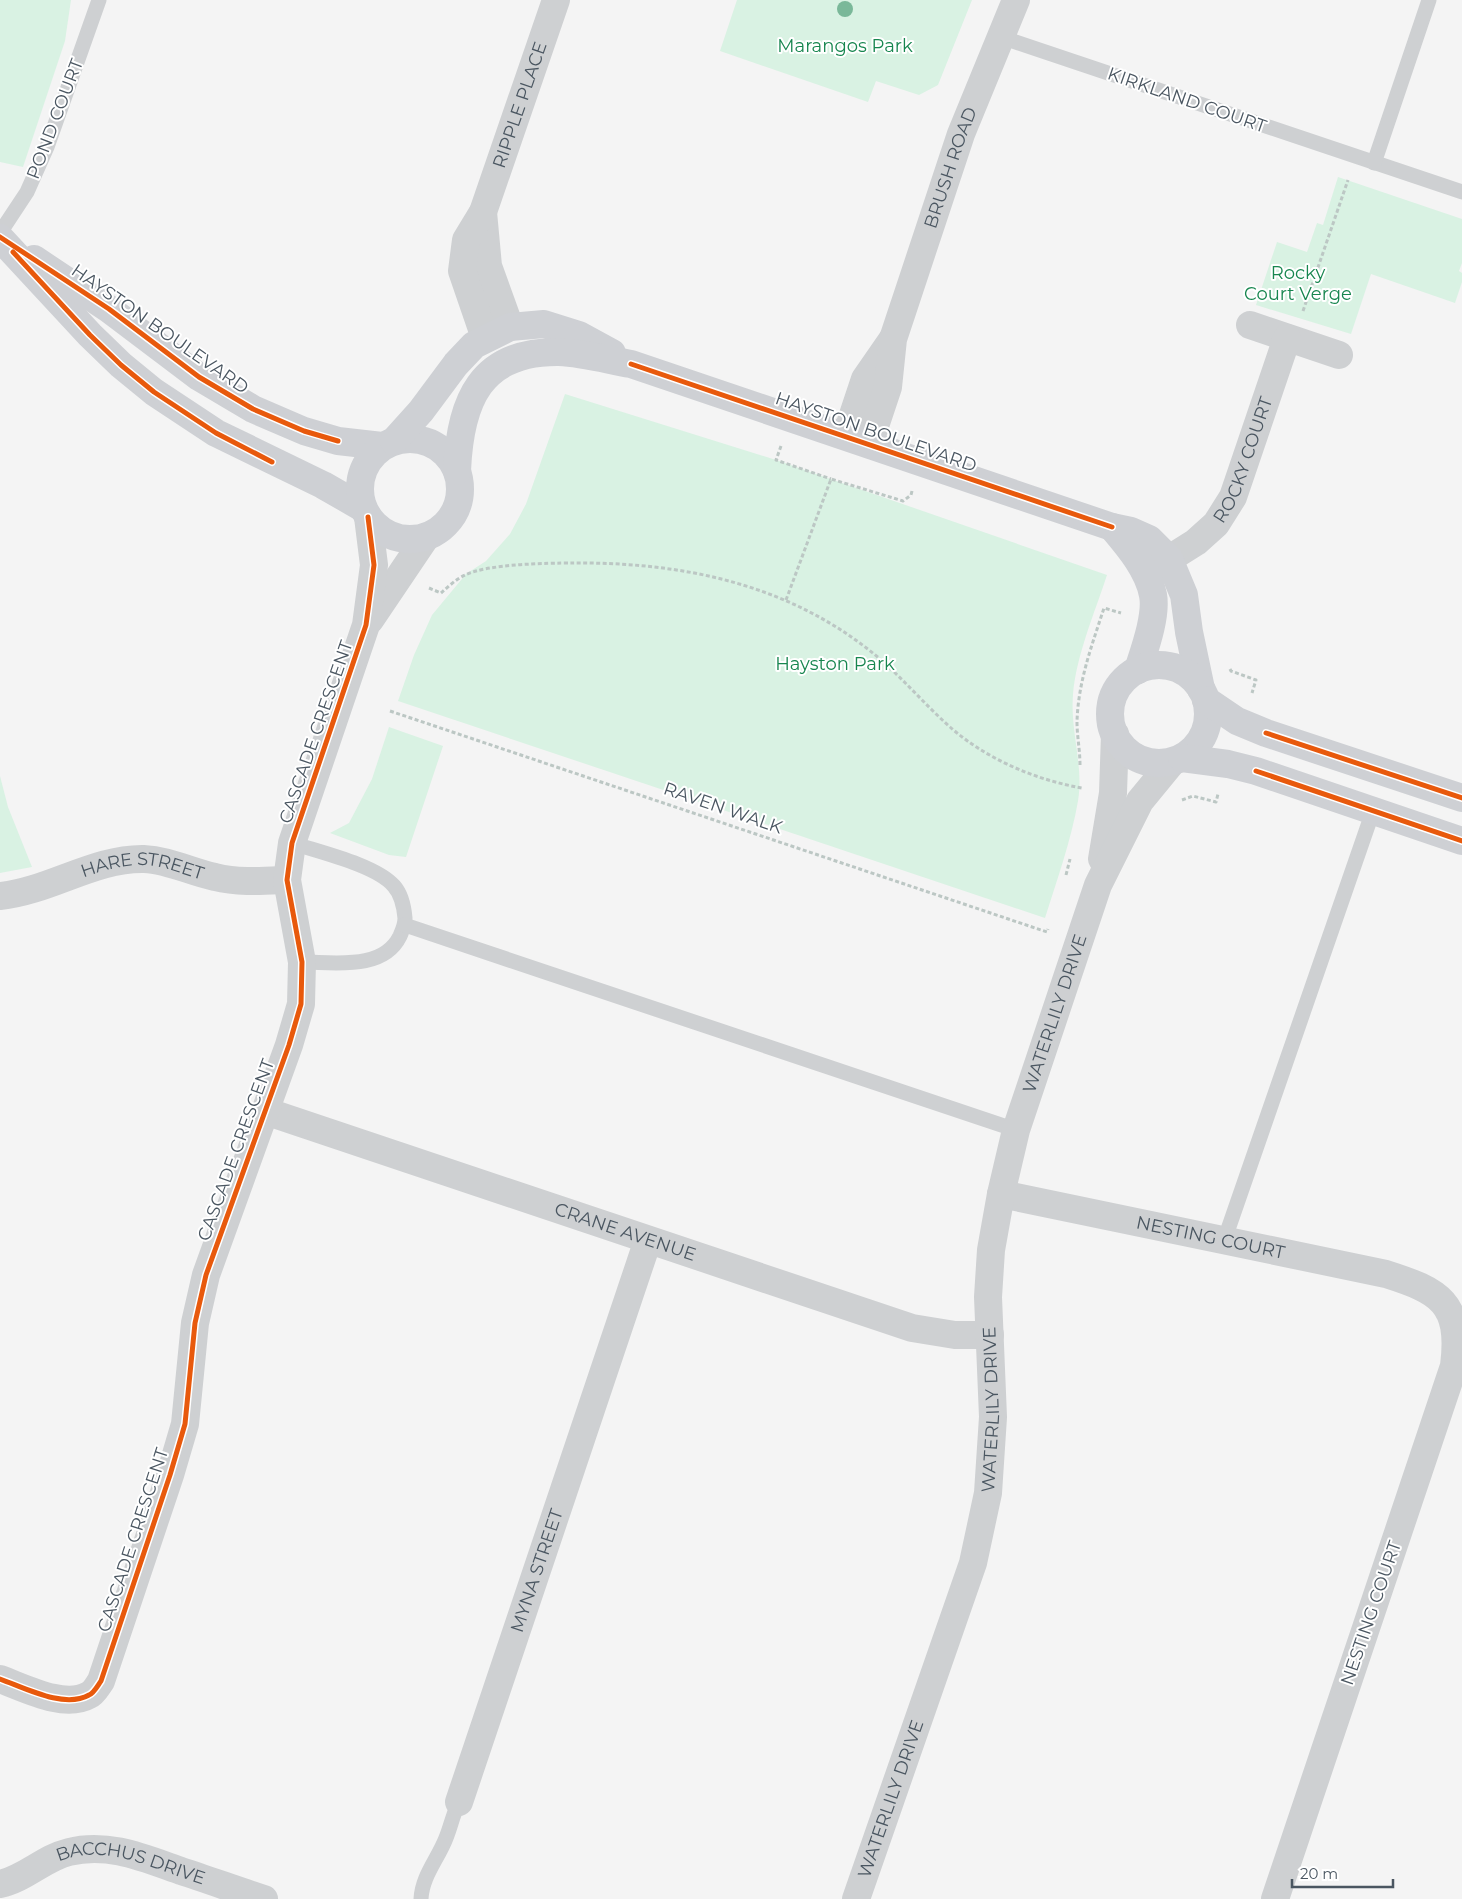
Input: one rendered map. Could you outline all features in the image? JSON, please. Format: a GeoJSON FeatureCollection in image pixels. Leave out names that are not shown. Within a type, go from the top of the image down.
{"type":"FeatureCollection","features":[{"type":"Feature","properties":{"kind":"street","name":"RIPPLE PLACE"},"geometry":{"type":"LineString","coordinates":[[485,338],[462,271],[466,240],[483,212],[556,0]]}},
{"type":"Feature","properties":{"kind":"street","name":"BRUSH ROAD"},"geometry":{"type":"LineString","coordinates":[[857,440],[888,387],[893,339],[961,134],[1016,0]]}},
{"type":"Feature","properties":{"kind":"street","name":"RIPPLE PLACE"},"geometry":{"type":"LineString","coordinates":[[483,212],[488,266],[510,327]]}},
{"type":"Feature","properties":{"kind":"street","name":"HAYSTON BOULEVARD"},"geometry":{"type":"LineString","coordinates":[[0,238],[109,309],[199,377],[253,409],[304,430],[338,441],[388,444],[421,412],[456,364],[474,345],[510,327],[544,324],[579,335],[631,364]]}},
{"type":"Feature","properties":{"kind":"street","name":"HAYSTON BOULEVARD"},"geometry":{"type":"LineString","coordinates":[[0,238],[90,334],[121,365],[154,392],[216,434],[323,485],[366,513]]}},
{"type":"Feature","properties":{"kind":"street"},"geometry":{"type":"LineString","coordinates":[[1250,325],[1339,355]]}},
{"type":"Feature","properties":{"kind":"street"},"geometry":{"type":"LineString","coordinates":[[510,327],[510,360]]}},
{"type":"Feature","properties":{"kind":"street"},"geometry":{"type":"LineString","coordinates":[[485,338],[510,360]]}},
{"type":"Feature","properties":{"kind":"street","name":"ROCKY COURT"},"geometry":{"type":"LineString","coordinates":[[1169,559],[1196,542],[1216,524],[1232,497],[1287,338]]}},
{"type":"Feature","properties":{"kind":"street","name":"HAYSTON BOULEVARD"},"geometry":{"type":"LineString","coordinates":[[458,471],[458,448],[462,422],[469,400],[484,378],[510,360],[539,353],[562,352],[631,364],[1112,527],[1131,531],[1149,539],[1169,559],[1184,595],[1189,632],[1204,694]]}},
{"type":"Feature","properties":{"kind":"street"},"geometry":{"type":"LineString","coordinates":[[410,438],[425,440],[438,447],[450,457],[458,471],[461,486],[459,502],[452,517],[441,529],[426,537],[410,539],[394,537],[379,529],[366,513],[360,495],[360,481],[364,467],[372,456],[388,444],[410,438]]}},
{"type":"Feature","properties":{"kind":"street","name":"CASCADE CRESCENT"},"geometry":{"type":"LineString","coordinates":[[0,1679],[58,1699],[76,1700],[91,1695],[101,1681],[170,1475],[185,1424],[195,1323],[206,1275],[290,1045],[301,1004],[302,962],[287,880],[292,843],[366,625],[374,566],[366,513]]}},
{"type":"Feature","properties":{"kind":"street"},"geometry":{"type":"LineString","coordinates":[[1112,527],[1143,570],[1153,596],[1151,622],[1138,670]]}},
{"type":"Feature","properties":{"kind":"street","name":"CASCADE CRESCENT"},"geometry":{"type":"LineString","coordinates":[[366,625],[426,537]]}},
{"type":"Feature","properties":{"kind":"street"},"geometry":{"type":"LineString","coordinates":[[1143,570],[1169,559]]}},
{"type":"Feature","properties":{"kind":"street"},"geometry":{"type":"LineString","coordinates":[[1462,798],[1242,723],[1204,694],[1192,678],[1180,670],[1166,666],[1152,666],[1138,670],[1125,679],[1116,691],[1111,705],[1110,720],[1114,734],[1122,746],[1132,755],[1144,761],[1158,763],[1177,760],[1228,764],[1256,771],[1462,841]]}},
{"type":"Feature","properties":{"kind":"street"},"geometry":{"type":"LineString","coordinates":[[1177,760],[1196,747],[1204,733],[1208,716],[1204,694]]}},
{"type":"Feature","properties":{"kind":"street","name":"WATERLILY DRIVE"},"geometry":{"type":"LineString","coordinates":[[1098,885],[1113,793],[1114,734]]}},
{"type":"Feature","properties":{"kind":"street","name":"WATERLILY DRIVE"},"geometry":{"type":"LineString","coordinates":[[856,1899],[973,1563],[988,1493],[993,1417],[988,1297],[991,1250],[1001,1194],[1016,1130],[1098,885],[1140,801],[1177,760]]}},
{"type":"Feature","properties":{"kind":"street","name":"HARE STREET"},"geometry":{"type":"LineString","coordinates":[[0,896],[55,883],[106,864],[144,859],[174,864],[214,877],[241,881],[287,880]]}},
{"type":"Feature","properties":{"kind":"street","name":"CRANE AVENUE"},"geometry":{"type":"LineString","coordinates":[[265,1111],[912,1328],[954,1335],[990,1335]]}},
{"type":"Feature","properties":{"kind":"street","name":"NESTING COURT"},"geometry":{"type":"LineString","coordinates":[[1001,1194],[1386,1274],[1421,1285],[1443,1298],[1460,1325],[1459,1345],[1454,1366],[1275,1899]]}},
{"type":"Feature","properties":{"kind":"street","name":"MYNA STREET"},"geometry":{"type":"LineString","coordinates":[[459,1802],[648,1240]]}},
{"type":"Feature","properties":{"kind":"street","name":"BACCHUS DRIVE"},"geometry":{"type":"LineString","coordinates":[[0,1884],[9,1882],[52,1857],[93,1848],[132,1854],[264,1899]]}},
{"type":"Feature","properties":{"kind":"lane","name":"POND COURT"},"geometry":{"type":"LineString","coordinates":[[0,233],[27,192],[47,146],[99,0]]}},
{"type":"Feature","properties":{"kind":"lane"},"geometry":{"type":"LineString","coordinates":[[1374,163],[1429,0]]}},
{"type":"Feature","properties":{"kind":"lane","name":"KIRKLAND COURT"},"geometry":{"type":"LineString","coordinates":[[1001,37],[1462,192]]}},
{"type":"Feature","properties":{"kind":"lane"},"geometry":{"type":"LineString","coordinates":[[1224,1241],[1373,811]]}},
{"type":"Feature","properties":{"kind":"lane"},"geometry":{"type":"LineString","coordinates":[[292,843],[375,871],[394,886],[404,905],[405,925],[396,944],[377,958],[356,962],[302,962]]}},
{"type":"Feature","properties":{"kind":"lane"},"geometry":{"type":"LineString","coordinates":[[405,925],[1016,1130]]}},
{"type":"Feature","properties":{"kind":"lane","name":"MYNA STREET"},"geometry":{"type":"LineString","coordinates":[[421,1899],[421,1890],[427,1874],[440,1852],[459,1802]]}},
{"type":"Feature","properties":{"kind":"path"},"geometry":{"type":"LineString","coordinates":[[1302,314],[1348,178]]}},
{"type":"Feature","properties":{"kind":"path"},"geometry":{"type":"LineString","coordinates":[[790,417],[776,460],[903,501],[911,495],[923,462]]}},
{"type":"Feature","properties":{"kind":"path"},"geometry":{"type":"LineString","coordinates":[[786,600],[831,478]]}},
{"type":"Feature","properties":{"kind":"path"},"geometry":{"type":"LineString","coordinates":[[399,577],[441,593],[466,574],[495,568],[550,563],[598,563],[645,565],[686,570],[754,587],[786,600],[836,627],[864,646],[876,655],[951,727],[970,742],[1003,761],[1051,782],[1113,793]]}},
{"type":"Feature","properties":{"kind":"path"},"geometry":{"type":"LineString","coordinates":[[1080,772],[1077,723],[1079,692],[1086,663],[1104,608],[1151,622]]}},
{"type":"Feature","properties":{"kind":"path"},"geometry":{"type":"LineString","coordinates":[[1227,664],[1231,671],[1256,680],[1242,723]]}},
{"type":"Feature","properties":{"kind":"path"},"geometry":{"type":"LineString","coordinates":[[1140,801],[1167,808],[1193,796],[1216,802],[1228,764]]}},
{"type":"Feature","properties":{"kind":"path"},"geometry":{"type":"LineString","coordinates":[[1080,780],[1081,796]]}},
{"type":"Feature","properties":{"kind":"path"},"geometry":{"type":"LineString","coordinates":[[1064,880],[1072,853]]}},
{"type":"Feature","properties":{"kind":"green space"},"geometry":{"type":"Polygon","coordinates":[[[0,0],[71,0],[65,41],[23,167],[0,162],[0,0]]]}},
{"type":"Feature","properties":{"kind":"green space","name":"Marangos Park"},"geometry":{"type":"Polygon","coordinates":[[[737,0],[972,0],[938,85],[919,95],[876,81],[868,102],[720,51],[737,0]]]}},
{"type":"Feature","properties":{"kind":"green space","name":"Rocky Court Verge"},"geometry":{"type":"Polygon","coordinates":[[[1338,177],[1462,219],[1462,263],[1459,271],[1462,273],[1462,282],[1455,303],[1371,274],[1351,334],[1256,305],[1277,242],[1307,252],[1317,223],[1323,225],[1338,177]]]}},
{"type":"Feature","properties":{"kind":"green space","name":"Hayston Park"},"geometry":{"type":"Polygon","coordinates":[[[565,394],[776,460],[1107,575],[1082,650],[1075,680],[1073,722],[1079,775],[1078,801],[1068,846],[1045,918],[398,701],[414,655],[432,615],[466,574],[486,561],[510,534],[526,504],[565,394]]]}},
{"type":"Feature","properties":{"kind":"green space"},"geometry":{"type":"Polygon","coordinates":[[[389,727],[443,746],[406,857],[389,855],[330,833],[349,823],[372,779],[389,727]]]}},
{"type":"Feature","properties":{"kind":"green space"},"geometry":{"type":"Polygon","coordinates":[[[0,776],[8,807],[32,867],[0,873],[0,776]]]}},
{"type":"Feature","properties":{"kind":"cycle path"},"geometry":{"type":"LineString","coordinates":[[0,237],[109,309],[199,377],[253,409],[304,431],[338,441]]}},
{"type":"Feature","properties":{"kind":"cycle path"},"geometry":{"type":"LineString","coordinates":[[13,252],[90,335],[121,365],[154,392],[216,433],[272,462]]}},
{"type":"Feature","properties":{"kind":"cycle path"},"geometry":{"type":"LineString","coordinates":[[631,364],[1112,527]]}},
{"type":"Feature","properties":{"kind":"cycle path"},"geometry":{"type":"LineString","coordinates":[[0,1679],[44,1696],[68,1700],[79,1699],[94,1691],[101,1681],[170,1475],[185,1424],[195,1323],[206,1275],[289,1045],[301,1004],[302,962],[287,880],[292,843],[366,625],[374,565],[368,517]]}},
{"type":"Feature","properties":{"kind":"cycle path"},"geometry":{"type":"LineString","coordinates":[[1266,733],[1462,798]]}},
{"type":"Feature","properties":{"kind":"cycle path"},"geometry":{"type":"LineString","coordinates":[[1256,771],[1462,841]]}}]}
